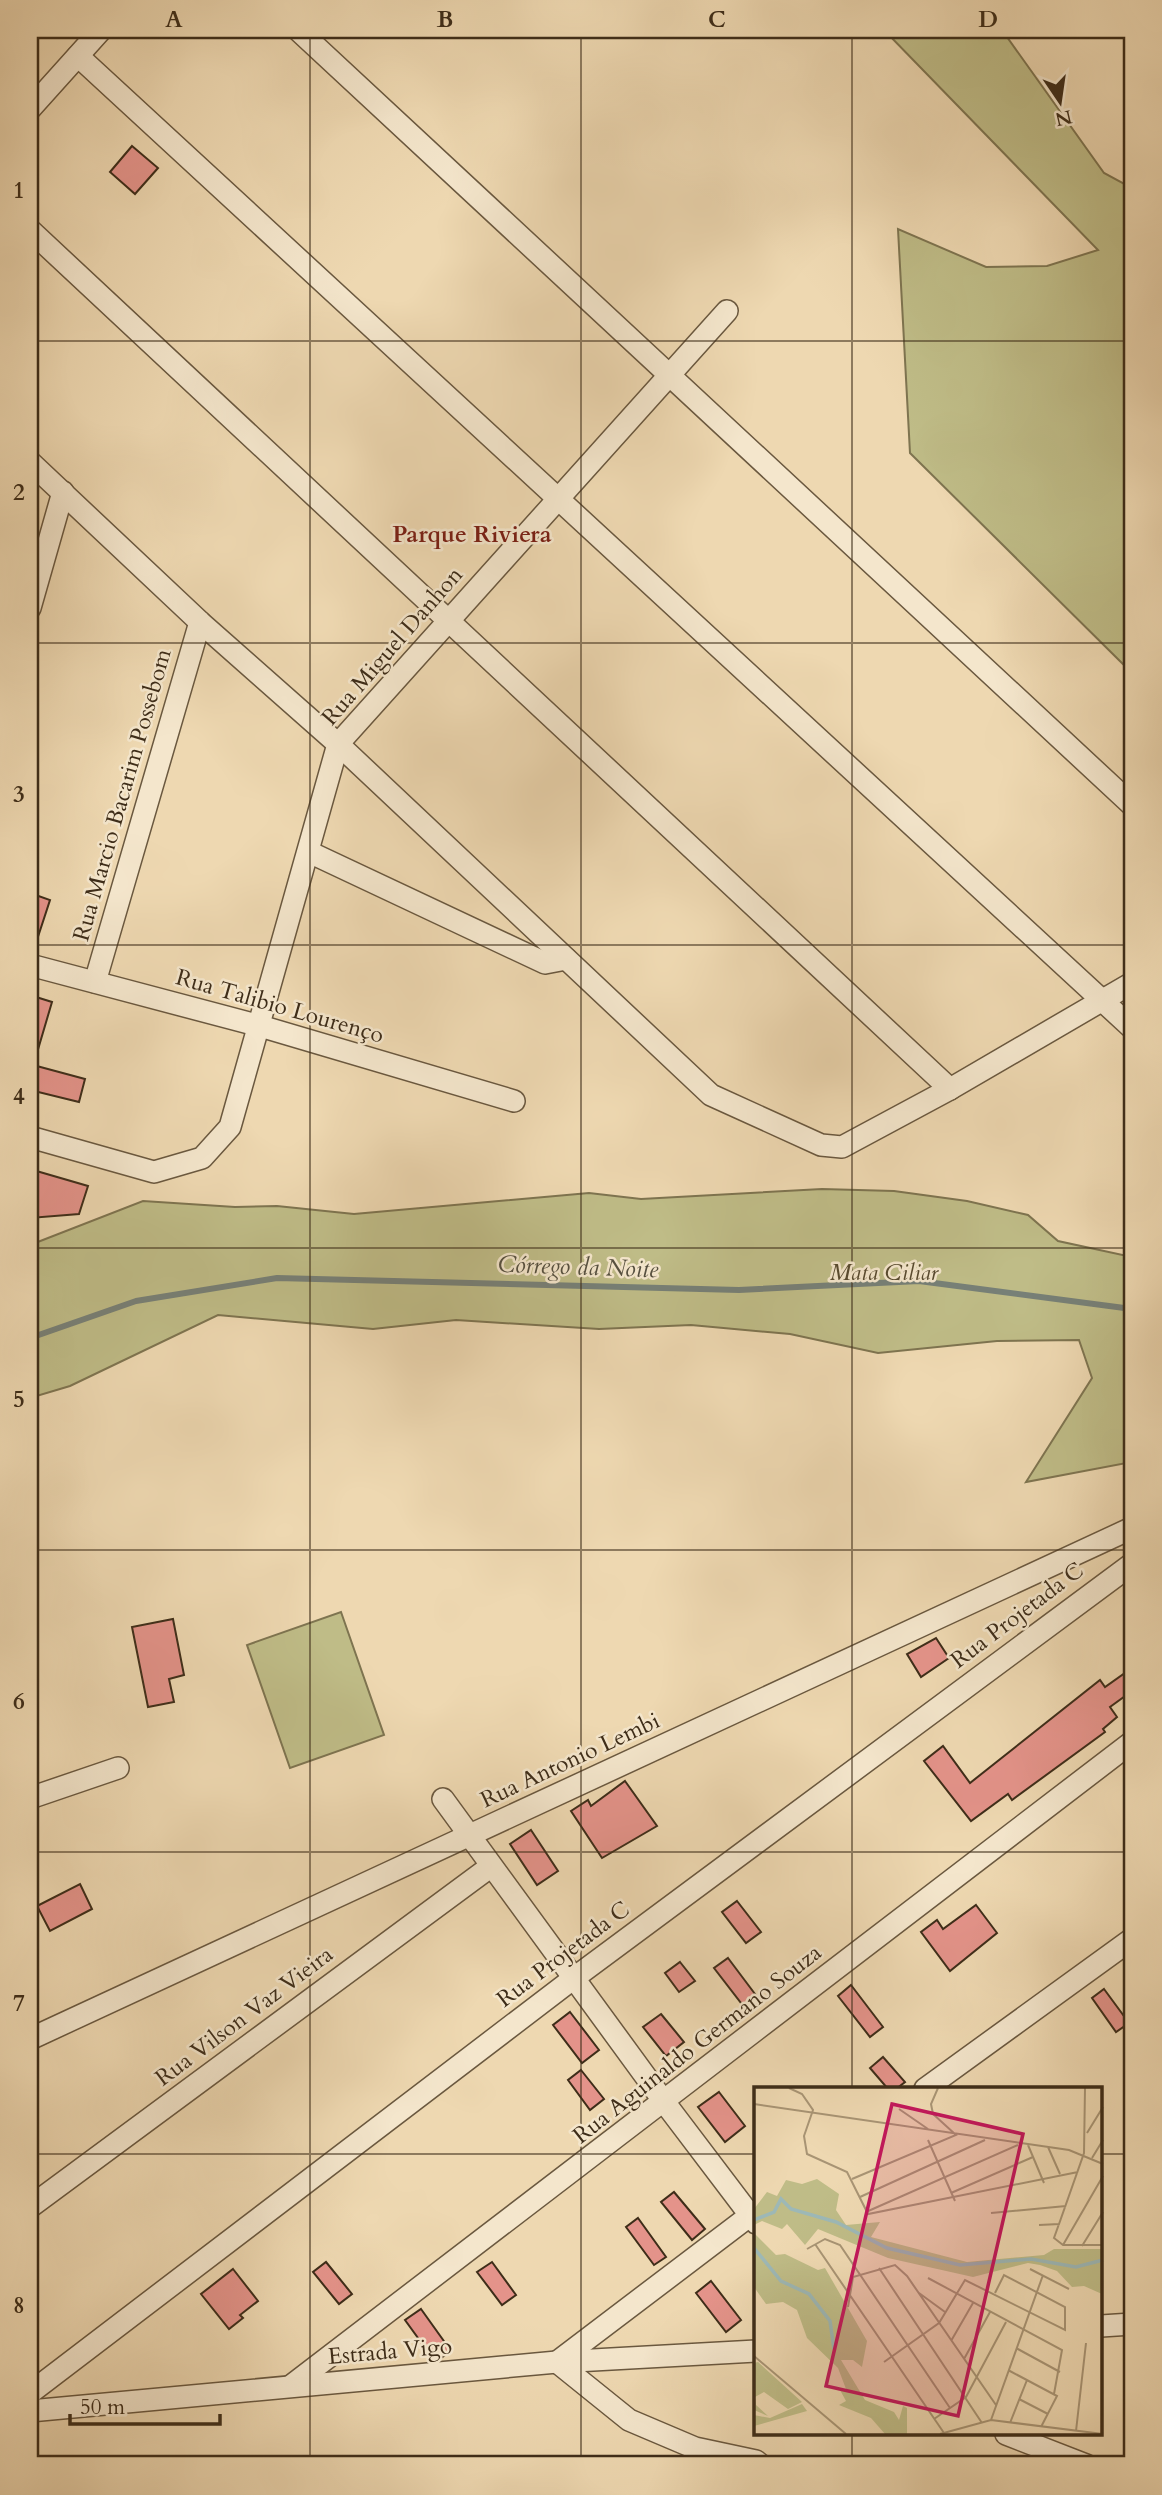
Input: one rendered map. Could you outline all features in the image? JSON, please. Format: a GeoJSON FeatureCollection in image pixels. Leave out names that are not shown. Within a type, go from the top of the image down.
{"type":"FeatureCollection","features":[{"type":"Feature","properties":{"kind":"street"},"geometry":{"type":"LineString","coordinates":[[30,109],[101,30]]}},
{"type":"Feature","properties":{"kind":"street"},"geometry":{"type":"LineString","coordinates":[[298,30],[1132,804]]}},
{"type":"Feature","properties":{"kind":"street"},"geometry":{"type":"LineString","coordinates":[[78,55],[1132,1028]]}},
{"type":"Feature","properties":{"kind":"street"},"geometry":{"type":"LineString","coordinates":[[30,230],[950,1089]]}},
{"type":"Feature","properties":{"kind":"street","name":"Rua Miguel Danhon"},"geometry":{"type":"LineString","coordinates":[[30,1137],[154,1172],[202,1158],[230,1127],[338,744],[727,311]]}},
{"type":"Feature","properties":{"kind":"street"},"geometry":{"type":"LineString","coordinates":[[30,462],[200,622],[338,744],[711,1095],[821,1145],[842,1147],[1105,1002],[1132,983]]}},
{"type":"Feature","properties":{"kind":"street"},"geometry":{"type":"LineString","coordinates":[[30,608],[63,492]]}},
{"type":"Feature","properties":{"kind":"street","name":"Rua Marcio Bacarim Possebom"},"geometry":{"type":"LineString","coordinates":[[95,982],[200,622]]}},
{"type":"Feature","properties":{"kind":"street"},"geometry":{"type":"LineString","coordinates":[[309,852],[545,963],[566,959]]}},
{"type":"Feature","properties":{"kind":"street","name":"Rua Talibio Lourenço"},"geometry":{"type":"LineString","coordinates":[[30,965],[260,1026],[514,1101]]}},
{"type":"Feature","properties":{"kind":"street","name":"Rua Antonio Lembi"},"geometry":{"type":"LineString","coordinates":[[30,2039],[1132,1528]]}},
{"type":"Feature","properties":{"kind":"street"},"geometry":{"type":"LineString","coordinates":[[1082,1551],[1104,1583]]}},
{"type":"Feature","properties":{"kind":"street","name":"Rua Projetada C"},"geometry":{"type":"LineString","coordinates":[[30,2393],[574,1978],[1132,1564]]}},
{"type":"Feature","properties":{"kind":"street","name":"Rua Aguinaldo Germano Souza"},"geometry":{"type":"LineString","coordinates":[[292,2385],[664,2103],[1132,1742]]}},
{"type":"Feature","properties":{"kind":"street"},"geometry":{"type":"LineString","coordinates":[[30,1798],[118,1768]]}},
{"type":"Feature","properties":{"kind":"street"},"geometry":{"type":"LineString","coordinates":[[443,1799],[664,2103],[754,2216],[558,2362],[629,2420],[695,2448],[756,2461],[761,2465]]}},
{"type":"Feature","properties":{"kind":"street","name":"Rua Vilson Vaz Vieira"},"geometry":{"type":"LineString","coordinates":[[30,2207],[490,1867]]}},
{"type":"Feature","properties":{"kind":"street"},"geometry":{"type":"LineString","coordinates":[[928,2087],[1132,1939]]}},
{"type":"Feature","properties":{"kind":"street"},"geometry":{"type":"LineString","coordinates":[[1102,2326],[1132,2324]]}},
{"type":"Feature","properties":{"kind":"street","name":"Estrada Vigo"},"geometry":{"type":"LineString","coordinates":[[30,2411],[558,2362],[754,2351]]}},
{"type":"Feature","properties":{"kind":"street"},"geometry":{"type":"LineString","coordinates":[[1011,2436],[1086,2465]]}},
{"type":"Feature","properties":{"kind":"green space"},"geometry":{"type":"Polygon","coordinates":[[[884,30],[1002,30],[1104,173],[1132,188],[1132,673],[910,453],[898,229],[986,267],[1047,266],[1098,250],[884,30]]]}},
{"type":"Feature","properties":{"kind":"green space","name":"Mata Ciliar"},"geometry":{"type":"Polygon","coordinates":[[[822,1189],[894,1191],[967,1201],[1028,1215],[1058,1241],[1132,1257],[1132,1462],[1026,1482],[1092,1378],[1079,1340],[997,1341],[878,1353],[790,1334],[691,1325],[599,1329],[456,1320],[373,1329],[218,1315],[70,1386],[30,1398],[30,1245],[143,1201],[235,1207],[277,1206],[354,1214],[589,1193],[641,1199],[822,1189]]]}},
{"type":"Feature","properties":{"kind":"green space"},"geometry":{"type":"Polygon","coordinates":[[[341,1612],[384,1735],[290,1768],[247,1645],[341,1612]]]}},
{"type":"Feature","properties":{"kind":"building"},"geometry":{"type":"Polygon","coordinates":[[[132,146],[158,168],[135,194],[110,172],[132,146]]]}},
{"type":"Feature","properties":{"kind":"building"},"geometry":{"type":"Polygon","coordinates":[[[30,893],[50,900],[33,952],[30,951],[30,893]]]}},
{"type":"Feature","properties":{"kind":"building"},"geometry":{"type":"Polygon","coordinates":[[[36,997],[52,1002],[34,1063],[30,1063],[30,1019],[36,997]]]}},
{"type":"Feature","properties":{"kind":"building"},"geometry":{"type":"Polygon","coordinates":[[[33,1065],[85,1079],[79,1102],[30,1090],[33,1065]]]}},
{"type":"Feature","properties":{"kind":"building"},"geometry":{"type":"Polygon","coordinates":[[[33,1170],[88,1186],[79,1214],[30,1218],[33,1170]]]}},
{"type":"Feature","properties":{"kind":"building"},"geometry":{"type":"Polygon","coordinates":[[[173,1619],[184,1675],[169,1679],[174,1702],[148,1707],[132,1627],[173,1619]]]}},
{"type":"Feature","properties":{"kind":"building"},"geometry":{"type":"Polygon","coordinates":[[[936,1638],[949,1658],[921,1677],[907,1654],[936,1638]]]}},
{"type":"Feature","properties":{"kind":"building"},"geometry":{"type":"Polygon","coordinates":[[[1132,1668],[1132,1691],[1110,1707],[1117,1717],[1103,1729],[1105,1732],[1012,1800],[1008,1794],[971,1821],[924,1761],[943,1746],[970,1783],[1100,1680],[1105,1687],[1132,1668]]]}},
{"type":"Feature","properties":{"kind":"building"},"geometry":{"type":"Polygon","coordinates":[[[625,1781],[657,1826],[602,1858],[571,1811],[588,1800],[591,1806],[625,1781]]]}},
{"type":"Feature","properties":{"kind":"building"},"geometry":{"type":"Polygon","coordinates":[[[531,1830],[558,1871],[537,1885],[510,1844],[531,1830]]]}},
{"type":"Feature","properties":{"kind":"building"},"geometry":{"type":"Polygon","coordinates":[[[80,1884],[92,1909],[50,1931],[37,1906],[80,1884]]]}},
{"type":"Feature","properties":{"kind":"building"},"geometry":{"type":"Polygon","coordinates":[[[737,1901],[761,1932],[746,1943],[722,1912],[737,1901]]]}},
{"type":"Feature","properties":{"kind":"building"},"geometry":{"type":"Polygon","coordinates":[[[976,1905],[997,1933],[950,1971],[921,1932],[937,1920],[943,1929],[976,1905]]]}},
{"type":"Feature","properties":{"kind":"building"},"geometry":{"type":"Polygon","coordinates":[[[728,1958],[761,2002],[748,2012],[714,1968],[728,1958]]]}},
{"type":"Feature","properties":{"kind":"building"},"geometry":{"type":"Polygon","coordinates":[[[680,1962],[695,1981],[679,1992],[665,1973],[680,1962]]]}},
{"type":"Feature","properties":{"kind":"building"},"geometry":{"type":"Polygon","coordinates":[[[851,1985],[883,2027],[870,2037],[838,1996],[851,1985]]]}},
{"type":"Feature","properties":{"kind":"building"},"geometry":{"type":"Polygon","coordinates":[[[1104,1989],[1129,2023],[1116,2032],[1092,1998],[1104,1989]]]}},
{"type":"Feature","properties":{"kind":"building"},"geometry":{"type":"Polygon","coordinates":[[[570,2012],[599,2050],[582,2063],[553,2025],[570,2012]]]}},
{"type":"Feature","properties":{"kind":"building"},"geometry":{"type":"Polygon","coordinates":[[[661,2014],[684,2042],[666,2056],[643,2027],[661,2014]]]}},
{"type":"Feature","properties":{"kind":"building"},"geometry":{"type":"Polygon","coordinates":[[[883,2057],[905,2082],[899,2087],[886,2087],[870,2068],[883,2057]]]}},
{"type":"Feature","properties":{"kind":"building"},"geometry":{"type":"Polygon","coordinates":[[[581,2070],[604,2099],[590,2110],[568,2080],[581,2070]]]}},
{"type":"Feature","properties":{"kind":"building"},"geometry":{"type":"Polygon","coordinates":[[[719,2092],[745,2126],[725,2142],[698,2107],[719,2092]]]}},
{"type":"Feature","properties":{"kind":"building"},"geometry":{"type":"Polygon","coordinates":[[[674,2192],[705,2229],[692,2240],[661,2202],[674,2192]]]}},
{"type":"Feature","properties":{"kind":"building"},"geometry":{"type":"Polygon","coordinates":[[[638,2218],[666,2257],[654,2265],[626,2227],[638,2218]]]}},
{"type":"Feature","properties":{"kind":"building"},"geometry":{"type":"Polygon","coordinates":[[[326,2262],[352,2294],[339,2304],[313,2272],[326,2262]]]}},
{"type":"Feature","properties":{"kind":"building"},"geometry":{"type":"Polygon","coordinates":[[[492,2262],[516,2295],[502,2305],[477,2272],[492,2262]]]}},
{"type":"Feature","properties":{"kind":"building"},"geometry":{"type":"Polygon","coordinates":[[[233,2269],[258,2301],[240,2315],[243,2318],[229,2329],[201,2294],[233,2269]]]}},
{"type":"Feature","properties":{"kind":"building"},"geometry":{"type":"Polygon","coordinates":[[[711,2281],[741,2320],[726,2332],[696,2293],[711,2281]]]}},
{"type":"Feature","properties":{"kind":"building"},"geometry":{"type":"Polygon","coordinates":[[[421,2309],[451,2351],[438,2360],[434,2360],[405,2320],[421,2309]]]}},
{"type":"Feature","properties":{"kind":"waterway","name":"Córrego da Noite"},"geometry":{"type":"LineString","coordinates":[[30,1338],[136,1301],[277,1278],[739,1290],[919,1281],[1132,1309]]}},
{"type":"Feature","properties":{"kind":"district","name":"Parque Riviera"},"geometry":{"type":"Point","coordinates":[472,534]}}]}
